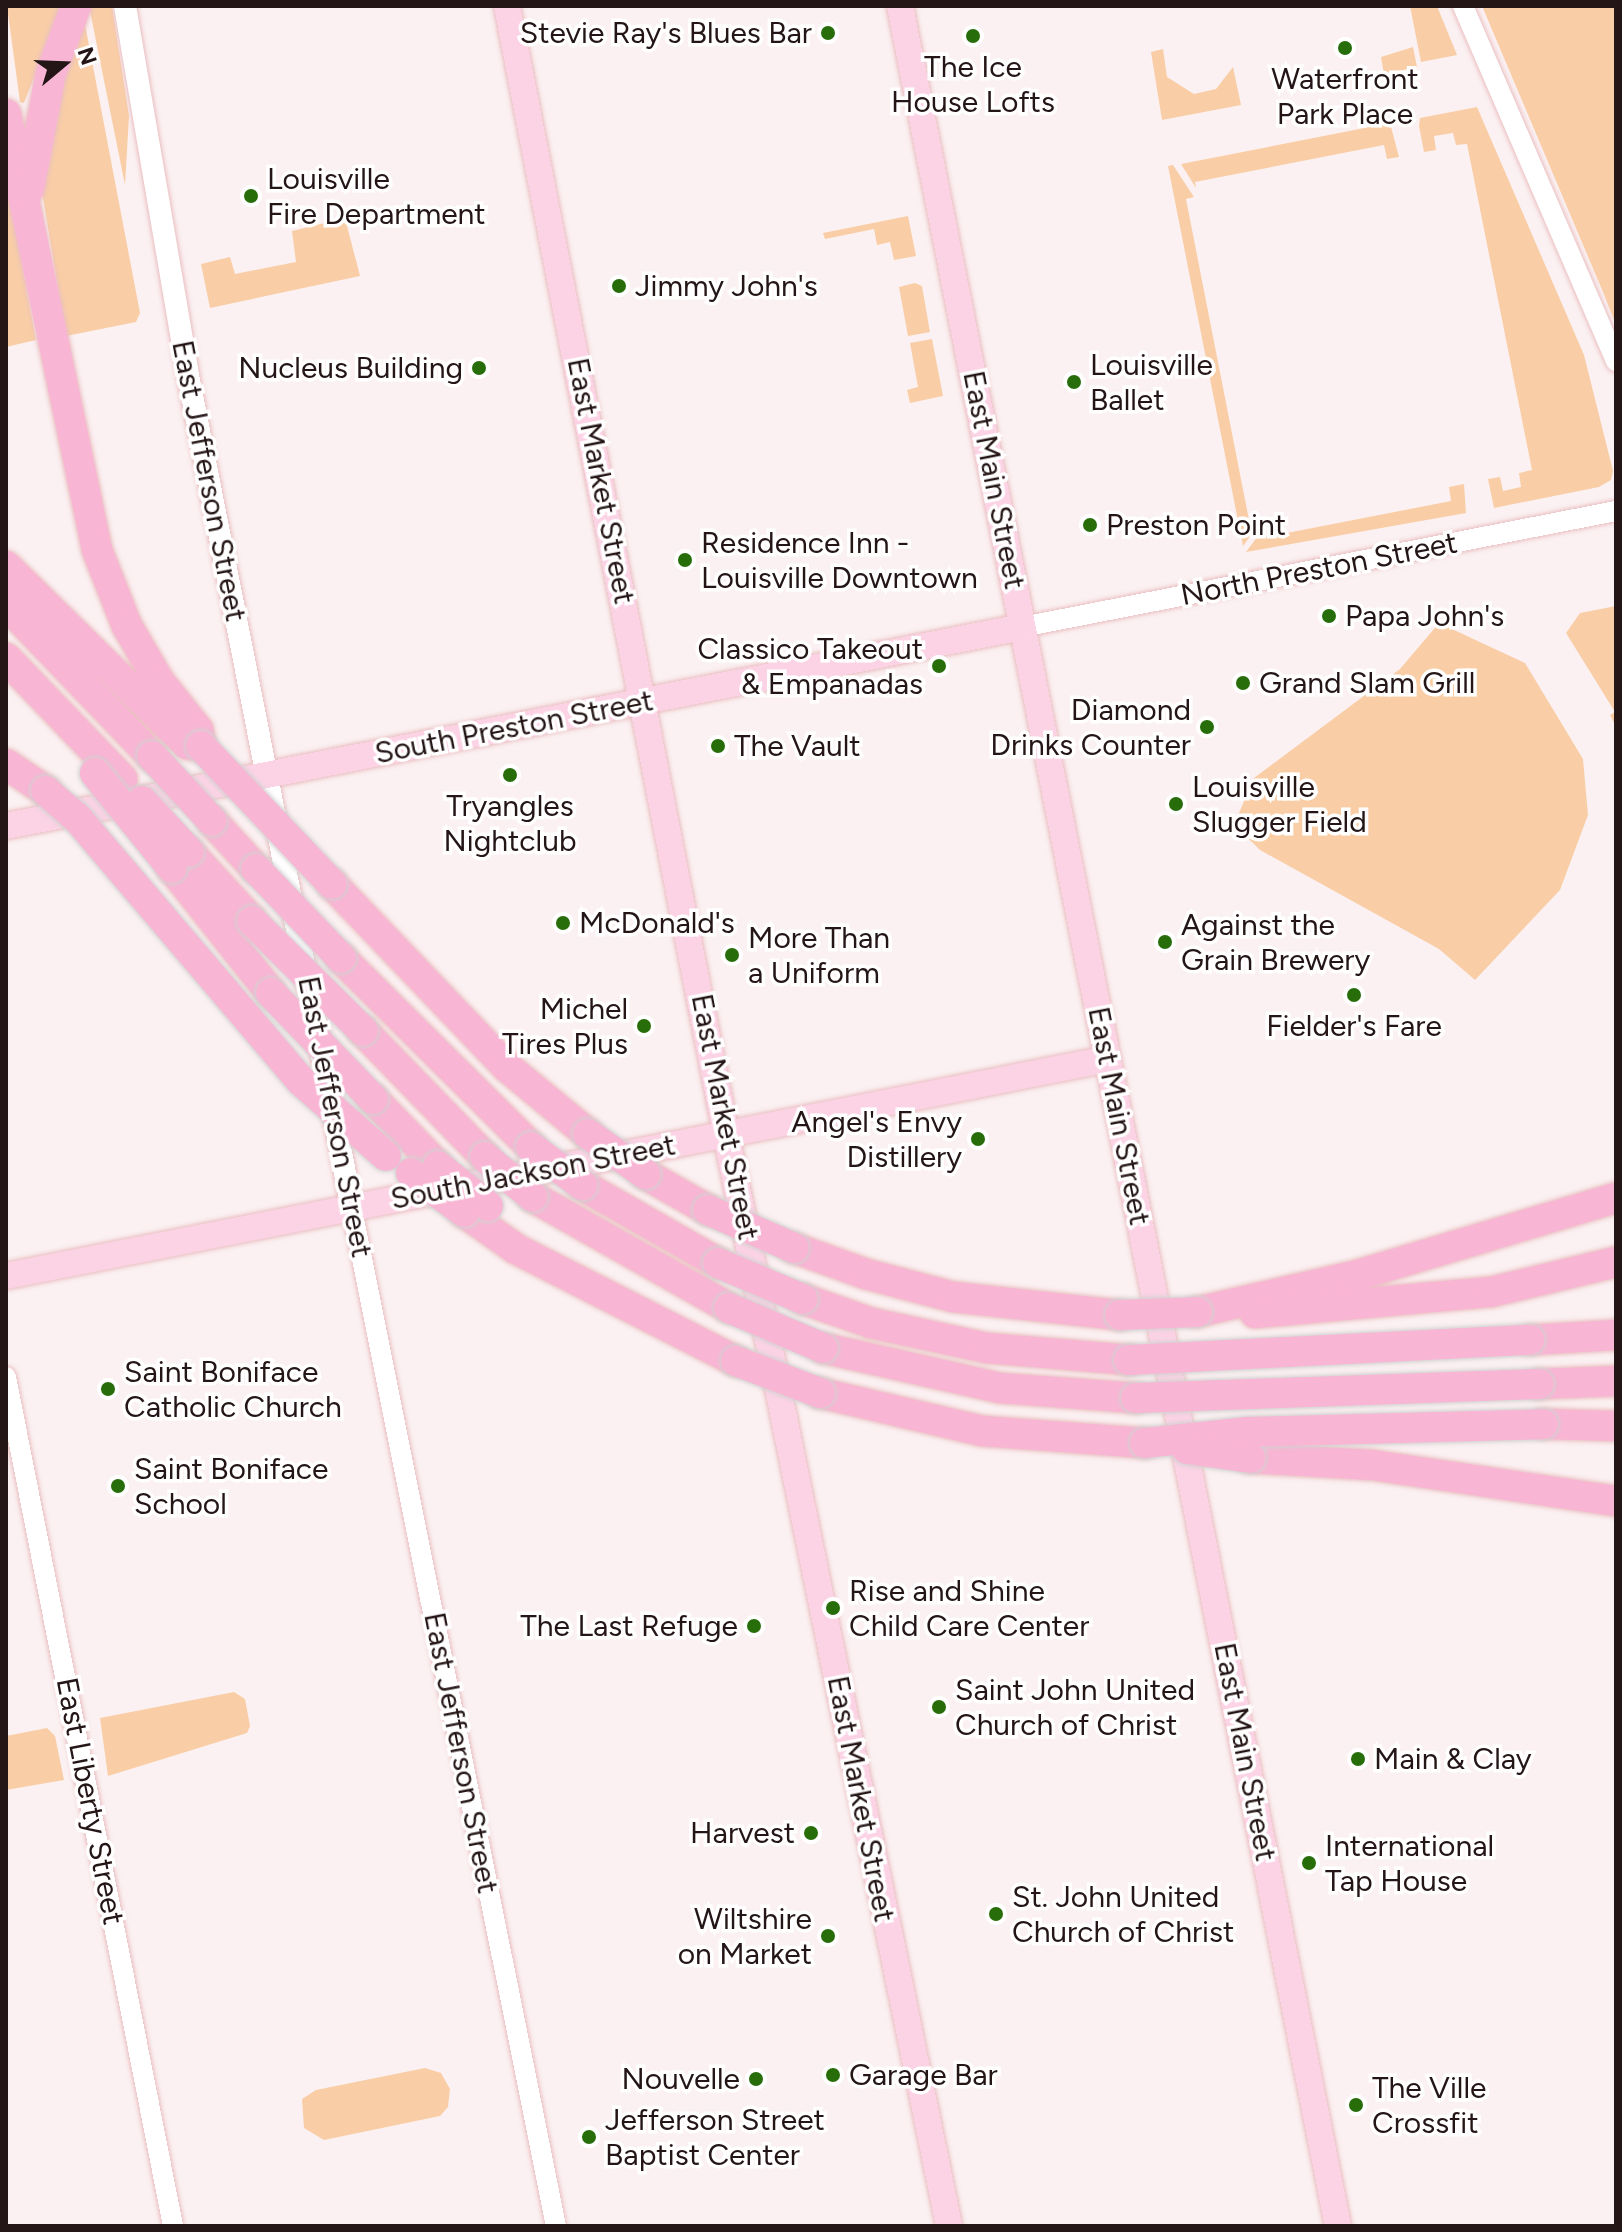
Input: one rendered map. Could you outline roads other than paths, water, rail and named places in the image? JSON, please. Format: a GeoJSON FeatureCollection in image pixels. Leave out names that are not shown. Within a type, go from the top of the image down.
{"type":"FeatureCollection","features":[{"type":"Feature","properties":{"kind":"highway"},"geometry":{"type":"LineString","coordinates":[[27,203],[51,73],[76,6]]}},
{"type":"Feature","properties":{"kind":"highway"},"geometry":{"type":"LineString","coordinates":[[6,114],[27,203],[89,519],[111,591],[159,681],[198,730],[201,746],[507,1067],[588,1134],[645,1174],[708,1210],[794,1248],[866,1274],[953,1297],[1120,1315],[1335,1308],[1519,1287],[1616,1262]]}},
{"type":"Feature","properties":{"kind":"highway"},"geometry":{"type":"LineString","coordinates":[[6,566],[187,744],[201,746]]}},
{"type":"Feature","properties":{"kind":"highway"},"geometry":{"type":"LineString","coordinates":[[6,604],[341,958],[531,1147],[582,1185],[718,1263],[803,1299],[871,1323],[958,1343],[1129,1360],[1616,1335]]}},
{"type":"Feature","properties":{"kind":"highway"},"geometry":{"type":"LineString","coordinates":[[6,658],[180,860],[271,993],[373,1099],[412,1165]]}},
{"type":"Feature","properties":{"kind":"highway"},"geometry":{"type":"LineString","coordinates":[[6,764],[46,791],[78,819],[301,1081],[476,1209],[516,1249],[736,1361],[820,1393],[982,1431],[1145,1443],[1250,1458],[1434,1472],[1616,1501]]}},
{"type":"Feature","properties":{"kind":"highway"},"geometry":{"type":"LineString","coordinates":[[180,860],[252,921],[485,1157],[533,1197],[729,1308],[823,1348],[1000,1388],[1136,1398],[1616,1381]]}},
{"type":"Feature","properties":{"kind":"highway"},"geometry":{"type":"LineString","coordinates":[[1197,1312],[1354,1276],[1616,1198]]}},
{"type":"Feature","properties":{"kind":"highway"},"geometry":{"type":"LineString","coordinates":[[1145,1443],[1247,1432],[1543,1424],[1616,1426]]}},
{"type":"Feature","properties":{"kind":"main road","name":"East Jefferson Street"},"geometry":{"type":"LineString","coordinates":[[125,6],[181,337],[352,1209]]}},
{"type":"Feature","properties":{"kind":"main road","name":"East Market Street"},"geometry":{"type":"LineString","coordinates":[[507,6],[645,701],[727,1135],[949,2226]]}},
{"type":"Feature","properties":{"kind":"main road","name":"East Main Street"},"geometry":{"type":"LineString","coordinates":[[900,6],[1338,2226]]}},
{"type":"Feature","properties":{"kind":"main road","name":"South Preston Street"},"geometry":{"type":"LineString","coordinates":[[6,826],[1022,627]]}},
{"type":"Feature","properties":{"kind":"main road","name":"South Jackson Street"},"geometry":{"type":"LineString","coordinates":[[6,1276],[1108,1059]]}},
{"type":"Feature","properties":{"kind":"street"},"geometry":{"type":"LineString","coordinates":[[1463,6],[1616,361]]}},
{"type":"Feature","properties":{"kind":"street","name":"North Preston Street"},"geometry":{"type":"LineString","coordinates":[[1022,627],[1616,511]]}},
{"type":"Feature","properties":{"kind":"street","name":"East Jefferson Street"},"geometry":{"type":"LineString","coordinates":[[352,1209],[556,2226]]}},
{"type":"Feature","properties":{"kind":"street","name":"East Liberty Street"},"geometry":{"type":"LineString","coordinates":[[6,1377],[173,2226]]}},
{"type":"Feature","properties":{"kind":"place","name":"Stevie Ray's Blues Bar"},"geometry":{"type":"Point","coordinates":[828,33]}},
{"type":"Feature","properties":{"kind":"place","name":"The Ice House Lofts"},"geometry":{"type":"Point","coordinates":[973,36]}},
{"type":"Feature","properties":{"kind":"place","name":"Waterfront Park Place"},"geometry":{"type":"Point","coordinates":[1345,48]}},
{"type":"Feature","properties":{"kind":"place","name":"Louisville Fire Department"},"geometry":{"type":"Point","coordinates":[251,196]}},
{"type":"Feature","properties":{"kind":"place","name":"Jimmy John's"},"geometry":{"type":"Point","coordinates":[619,286]}},
{"type":"Feature","properties":{"kind":"place","name":"Nucleus Building"},"geometry":{"type":"Point","coordinates":[479,368]}},
{"type":"Feature","properties":{"kind":"place","name":"Louisville Ballet"},"geometry":{"type":"Point","coordinates":[1074,382]}},
{"type":"Feature","properties":{"kind":"place","name":"Preston Point"},"geometry":{"type":"Point","coordinates":[1090,525]}},
{"type":"Feature","properties":{"kind":"place","name":"Residence Inn - Louisville Downtown"},"geometry":{"type":"Point","coordinates":[685,560]}},
{"type":"Feature","properties":{"kind":"place","name":"Papa John's"},"geometry":{"type":"Point","coordinates":[1329,616]}},
{"type":"Feature","properties":{"kind":"place","name":"Classico Takeout & Empanadas"},"geometry":{"type":"Point","coordinates":[939,666]}},
{"type":"Feature","properties":{"kind":"place","name":"Grand Slam Grill"},"geometry":{"type":"Point","coordinates":[1243,683]}},
{"type":"Feature","properties":{"kind":"place","name":"Diamond Drinks Counter"},"geometry":{"type":"Point","coordinates":[1207,727]}},
{"type":"Feature","properties":{"kind":"place","name":"The Vault"},"geometry":{"type":"Point","coordinates":[718,746]}},
{"type":"Feature","properties":{"kind":"place","name":"Tryangles Nightclub"},"geometry":{"type":"Point","coordinates":[510,775]}},
{"type":"Feature","properties":{"kind":"place","name":"Louisville Slugger Field"},"geometry":{"type":"Point","coordinates":[1176,804]}},
{"type":"Feature","properties":{"kind":"place","name":"McDonald's"},"geometry":{"type":"Point","coordinates":[563,923]}},
{"type":"Feature","properties":{"kind":"place","name":"Against the Grain Brewery"},"geometry":{"type":"Point","coordinates":[1165,942]}},
{"type":"Feature","properties":{"kind":"place","name":"More Than a Uniform"},"geometry":{"type":"Point","coordinates":[732,955]}},
{"type":"Feature","properties":{"kind":"place","name":"Fielder's Fare"},"geometry":{"type":"Point","coordinates":[1354,995]}},
{"type":"Feature","properties":{"kind":"place","name":"Michel Tires Plus"},"geometry":{"type":"Point","coordinates":[644,1026]}},
{"type":"Feature","properties":{"kind":"place","name":"Angel's Envy Distillery"},"geometry":{"type":"Point","coordinates":[978,1139]}},
{"type":"Feature","properties":{"kind":"place","name":"Saint Boniface Catholic Church"},"geometry":{"type":"Point","coordinates":[108,1389]}},
{"type":"Feature","properties":{"kind":"place","name":"Saint Boniface School"},"geometry":{"type":"Point","coordinates":[118,1486]}},
{"type":"Feature","properties":{"kind":"place","name":"Rise and Shine Child Care Center"},"geometry":{"type":"Point","coordinates":[833,1608]}},
{"type":"Feature","properties":{"kind":"place","name":"The Last Refuge"},"geometry":{"type":"Point","coordinates":[754,1626]}},
{"type":"Feature","properties":{"kind":"place","name":"Saint John United Church of Christ"},"geometry":{"type":"Point","coordinates":[939,1707]}},
{"type":"Feature","properties":{"kind":"place","name":"Main & Clay"},"geometry":{"type":"Point","coordinates":[1358,1759]}},
{"type":"Feature","properties":{"kind":"place","name":"Harvest"},"geometry":{"type":"Point","coordinates":[811,1833]}},
{"type":"Feature","properties":{"kind":"place","name":"International Tap House"},"geometry":{"type":"Point","coordinates":[1309,1863]}},
{"type":"Feature","properties":{"kind":"place","name":"St. John United Church of Christ"},"geometry":{"type":"Point","coordinates":[996,1914]}},
{"type":"Feature","properties":{"kind":"place","name":"Wiltshire on Market"},"geometry":{"type":"Point","coordinates":[828,1936]}},
{"type":"Feature","properties":{"kind":"place","name":"Garage Bar"},"geometry":{"type":"Point","coordinates":[833,2075]}},
{"type":"Feature","properties":{"kind":"place","name":"Nouvelle"},"geometry":{"type":"Point","coordinates":[756,2079]}},
{"type":"Feature","properties":{"kind":"place","name":"The Ville Crossfit"},"geometry":{"type":"Point","coordinates":[1356,2105]}},
{"type":"Feature","properties":{"kind":"place","name":"Jefferson Street Baptist Center"},"geometry":{"type":"Point","coordinates":[589,2137]}}]}
